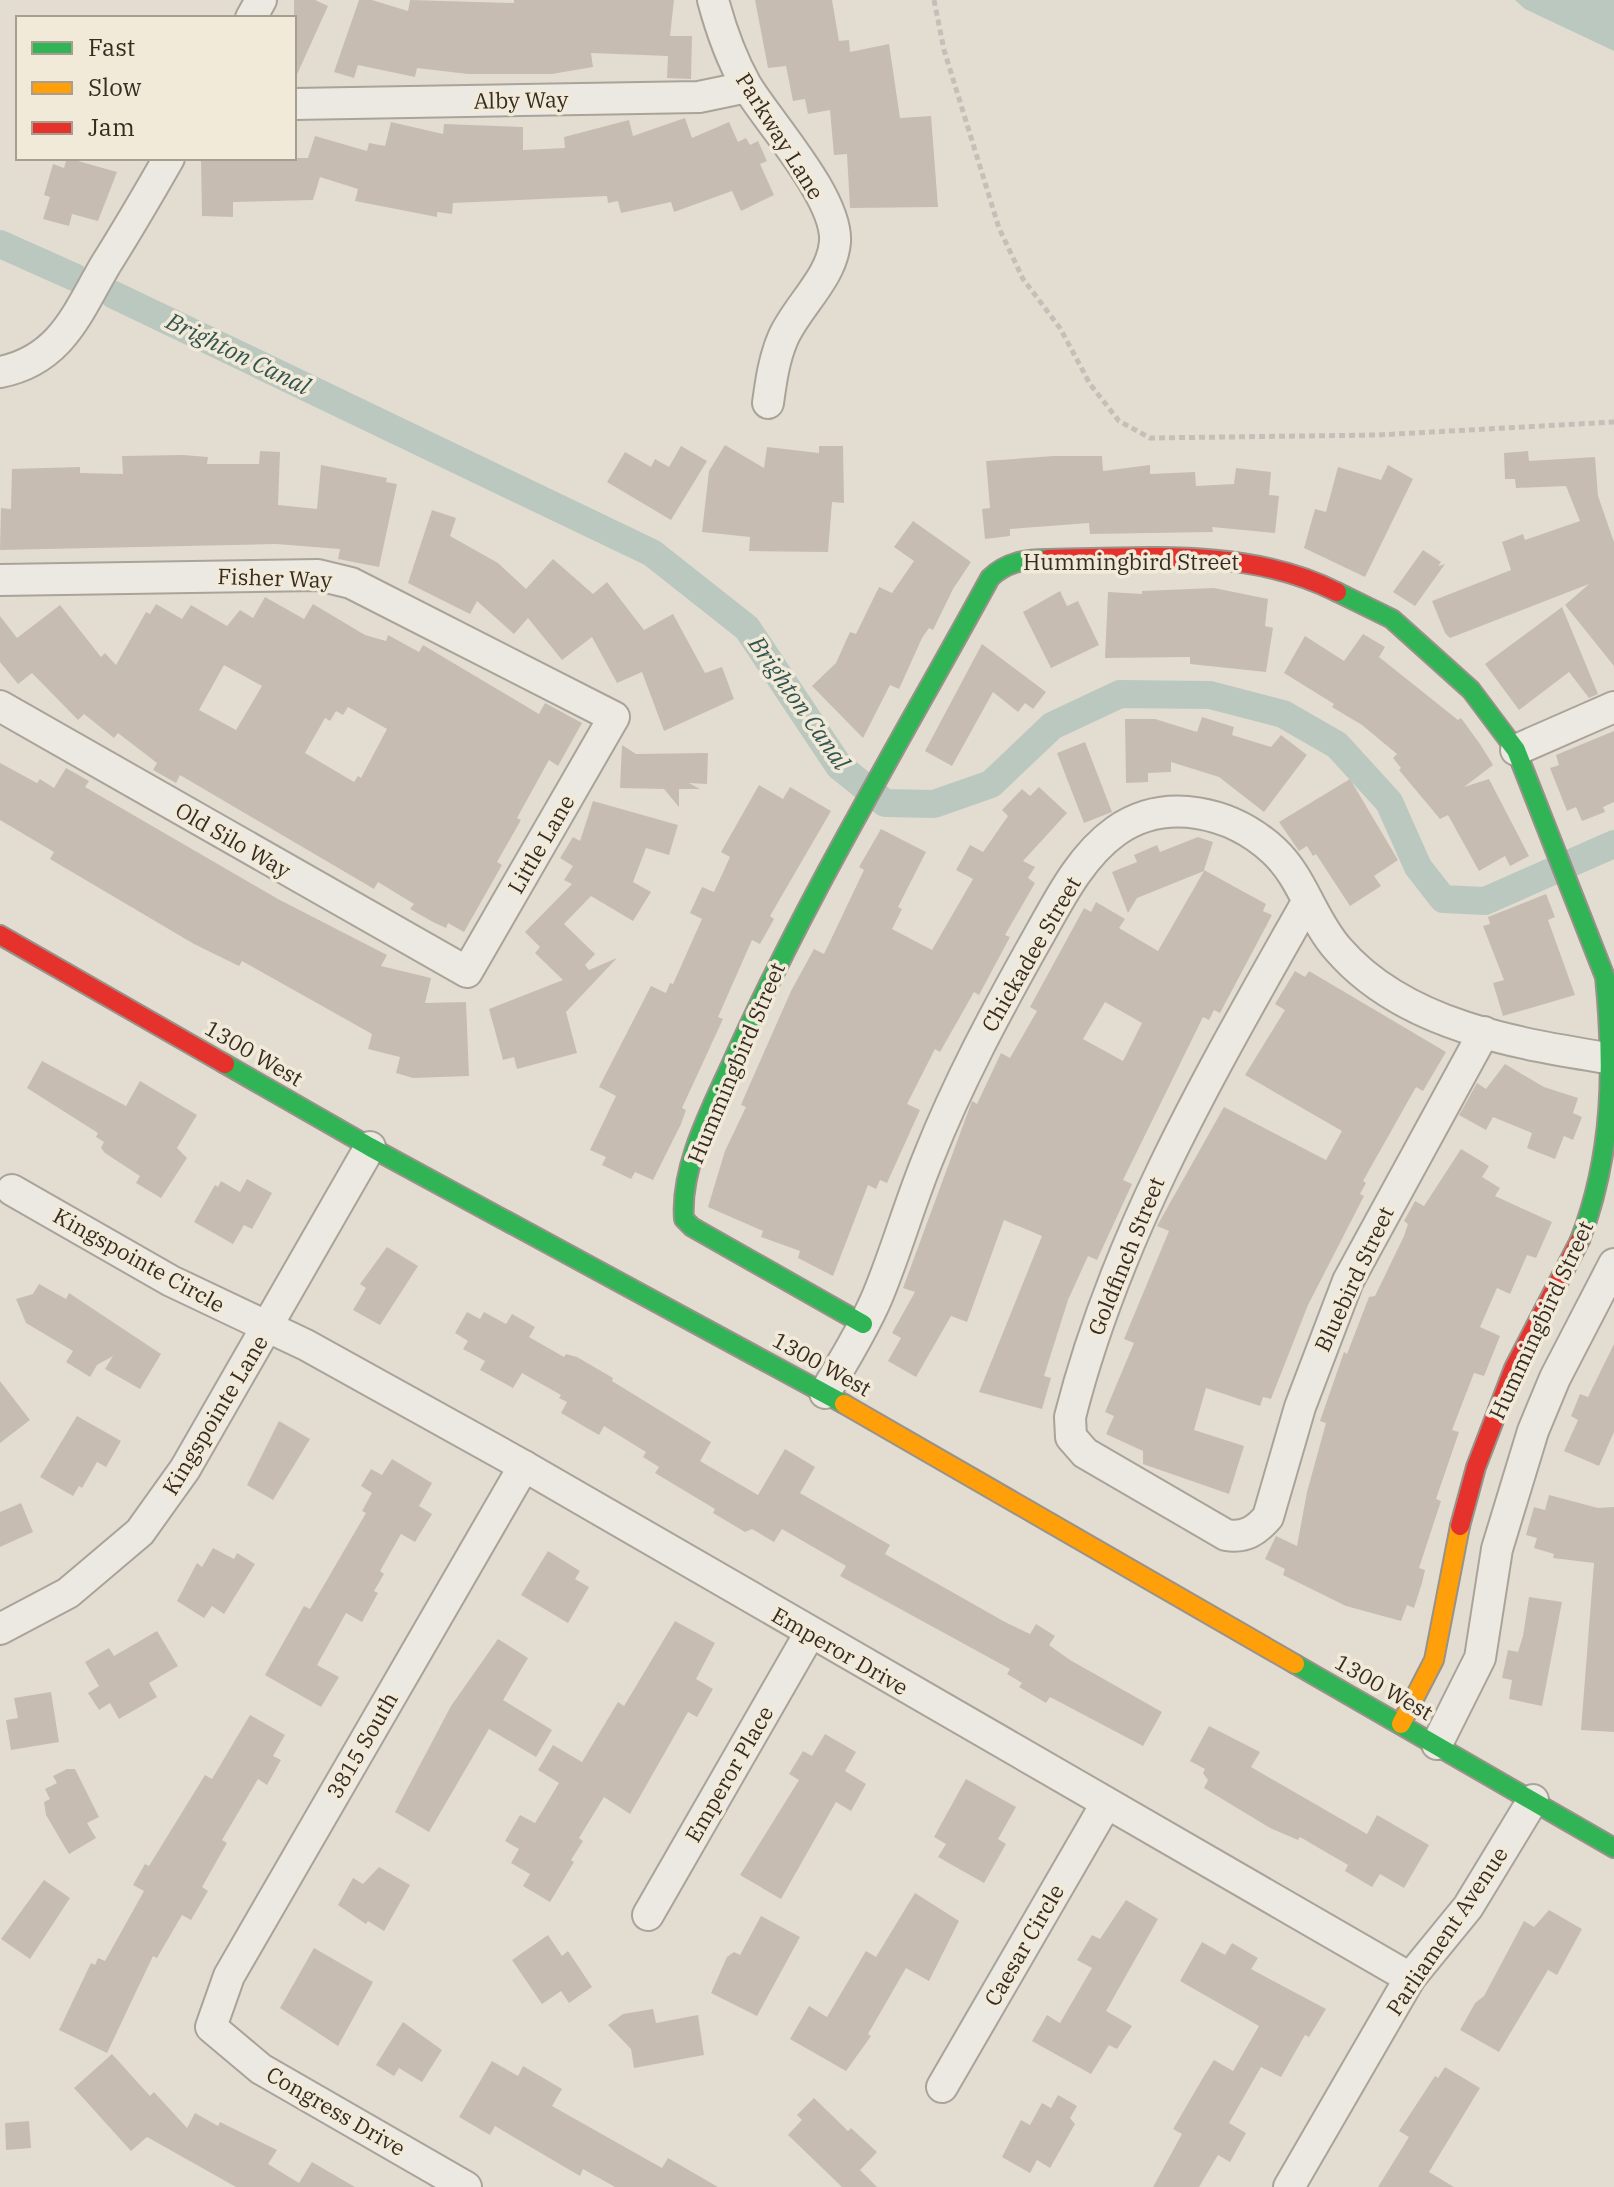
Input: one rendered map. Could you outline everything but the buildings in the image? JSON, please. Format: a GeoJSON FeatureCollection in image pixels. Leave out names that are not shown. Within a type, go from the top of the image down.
{"type":"FeatureCollection","features":[{"type":"Feature","properties":{"kind":"street","name":"Parkway Lane"},"geometry":{"type":"LineString","coordinates":[[713,0],[729,52],[747,87],[816,188],[832,224],[835,242],[828,266],[783,337],[772,369],[768,403]]}},
{"type":"Feature","properties":{"kind":"street","name":"Alby Way"},"geometry":{"type":"LineString","coordinates":[[296,104],[699,97],[747,87]]}},
{"type":"Feature","properties":{"kind":"street"},"geometry":{"type":"LineString","coordinates":[[0,372],[41,357],[63,338],[83,310],[104,267],[168,160]]}},
{"type":"Feature","properties":{"kind":"street","name":"Hummingbird Street"},"geometry":{"type":"LineString","coordinates":[[863,1324],[701,1233],[684,1219],[682,1191],[742,1038],[807,904],[990,578],[1010,562],[1031,559],[1197,558],[1245,561],[1310,578],[1360,601],[1418,639],[1471,690],[1516,750],[1567,880],[1610,975],[1613,1059],[1606,1161],[1589,1218],[1514,1368],[1476,1467],[1453,1553],[1434,1660],[1401,1724]]}},
{"type":"Feature","properties":{"kind":"street","name":"Fisher Way"},"geometry":{"type":"LineString","coordinates":[[0,580],[318,575],[351,583],[614,717]]}},
{"type":"Feature","properties":{"kind":"street","name":"Old Silo Way"},"geometry":{"type":"LineString","coordinates":[[0,706],[467,972]]}},
{"type":"Feature","properties":{"kind":"street"},"geometry":{"type":"LineString","coordinates":[[1516,750],[1614,707]]}},
{"type":"Feature","properties":{"kind":"street","name":"Little Lane"},"geometry":{"type":"LineString","coordinates":[[467,972],[614,717]]}},
{"type":"Feature","properties":{"kind":"street","name":"Chickadee Street"},"geometry":{"type":"LineString","coordinates":[[825,1393],[877,1297],[928,1157],[986,1032],[1071,880],[1114,833],[1134,820],[1158,814],[1201,812],[1227,819],[1254,834],[1277,854],[1335,947],[1358,971],[1390,994],[1484,1032],[1549,1049],[1613,1059]]}},
{"type":"Feature","properties":{"kind":"street","name":"Goldfinch Street"},"geometry":{"type":"LineString","coordinates":[[1249,1534],[1226,1535],[1085,1453],[1071,1437],[1070,1417],[1099,1322],[1146,1201],[1179,1131],[1307,902]]}},
{"type":"Feature","properties":{"kind":"street","name":"1300 West"},"geometry":{"type":"LineString","coordinates":[[0,935],[370,1147],[825,1393],[1614,1848]]}},
{"type":"Feature","properties":{"kind":"street","name":"Bluebird Street"},"geometry":{"type":"LineString","coordinates":[[1249,1534],[1268,1517],[1300,1407],[1348,1281],[1484,1032]]}},
{"type":"Feature","properties":{"kind":"street","name":"Kingspointe Lane"},"geometry":{"type":"LineString","coordinates":[[0,1629],[68,1593],[140,1532],[185,1469],[370,1147]]}},
{"type":"Feature","properties":{"kind":"street","name":"Kingspointe Circle"},"geometry":{"type":"LineString","coordinates":[[12,1190],[171,1281],[268,1328]]}},
{"type":"Feature","properties":{"kind":"street","name":"Hummingbird Street"},"geometry":{"type":"LineString","coordinates":[[1437,1744],[1480,1658],[1497,1549],[1533,1431],[1555,1378],[1614,1264]]}},
{"type":"Feature","properties":{"kind":"street","name":"Emperor Drive"},"geometry":{"type":"LineString","coordinates":[[268,1328],[306,1345],[524,1466],[1410,1978]]}},
{"type":"Feature","properties":{"kind":"street","name":"3815 South"},"geometry":{"type":"LineString","coordinates":[[211,2027],[229,1976],[524,1466]]}},
{"type":"Feature","properties":{"kind":"street","name":"Emperor Place"},"geometry":{"type":"LineString","coordinates":[[648,1915],[810,1633]]}},
{"type":"Feature","properties":{"kind":"street","name":"Parliament Avenue"},"geometry":{"type":"LineString","coordinates":[[1289,2187],[1410,1978],[1468,1907],[1533,1800]]}},
{"type":"Feature","properties":{"kind":"street","name":"Caesar Circle"},"geometry":{"type":"LineString","coordinates":[[942,2087],[1106,1804]]}},
{"type":"Feature","properties":{"kind":"street","name":"Congress Drive"},"geometry":{"type":"LineString","coordinates":[[211,2027],[261,2069],[466,2187]]}},
{"type":"Feature","properties":{"kind":"path"},"geometry":{"type":"LineString","coordinates":[[934,0],[944,50],[999,228],[1023,279],[1060,328],[1090,384],[1119,421],[1150,438],[1378,435],[1614,422]]}},
{"type":"Feature","properties":{"kind":"shaded area"},"geometry":{"type":"Polygon","coordinates":[[[1515,0],[1614,0],[1614,51],[1525,9],[1515,0]]]}},
{"type":"Feature","properties":{"kind":"waterway","name":"Brighton Canal"},"geometry":{"type":"LineString","coordinates":[[0,244],[74,277]]}},
{"type":"Feature","properties":{"kind":"waterway","name":"Brighton Canal"},"geometry":{"type":"LineString","coordinates":[[114,295],[652,553],[747,628],[839,766],[885,803],[934,804],[991,784],[1052,726],[1120,694],[1210,695],[1283,714],[1337,745],[1389,802],[1418,867],[1443,899],[1485,901],[1614,844]]}},
{"type":"Feature","properties":{"kind":"traffic: fast"},"geometry":{"type":"LineString","coordinates":[[863,1324],[692,1227],[684,1219],[687,1180],[706,1120],[760,1002],[856,819],[990,578],[1017,562],[1048,559]]}},
{"type":"Feature","properties":{"kind":"traffic: fast"},"geometry":{"type":"LineString","coordinates":[[1337,592],[1392,619],[1471,690],[1516,750],[1605,977],[1610,1044],[1605,1143],[1591,1208],[1580,1240]]}},
{"type":"Feature","properties":{"kind":"traffic: fast"},"geometry":{"type":"LineString","coordinates":[[225,1064],[370,1147],[844,1404]]}},
{"type":"Feature","properties":{"kind":"traffic: fast"},"geometry":{"type":"LineString","coordinates":[[1295,1664],[1614,1848]]}},
{"type":"Feature","properties":{"kind":"traffic: slow"},"geometry":{"type":"LineString","coordinates":[[844,1404],[1295,1664]]}},
{"type":"Feature","properties":{"kind":"traffic: slow"},"geometry":{"type":"LineString","coordinates":[[1401,1724],[1434,1660],[1460,1526]]}},
{"type":"Feature","properties":{"kind":"traffic: jam"},"geometry":{"type":"LineString","coordinates":[[1048,559],[1159,557],[1232,562],[1268,568],[1337,592]]}},
{"type":"Feature","properties":{"kind":"traffic: jam"},"geometry":{"type":"LineString","coordinates":[[0,935],[225,1064]]}},
{"type":"Feature","properties":{"kind":"traffic: jam"},"geometry":{"type":"LineString","coordinates":[[1460,1526],[1476,1467],[1514,1368],[1580,1240]]}}]}
